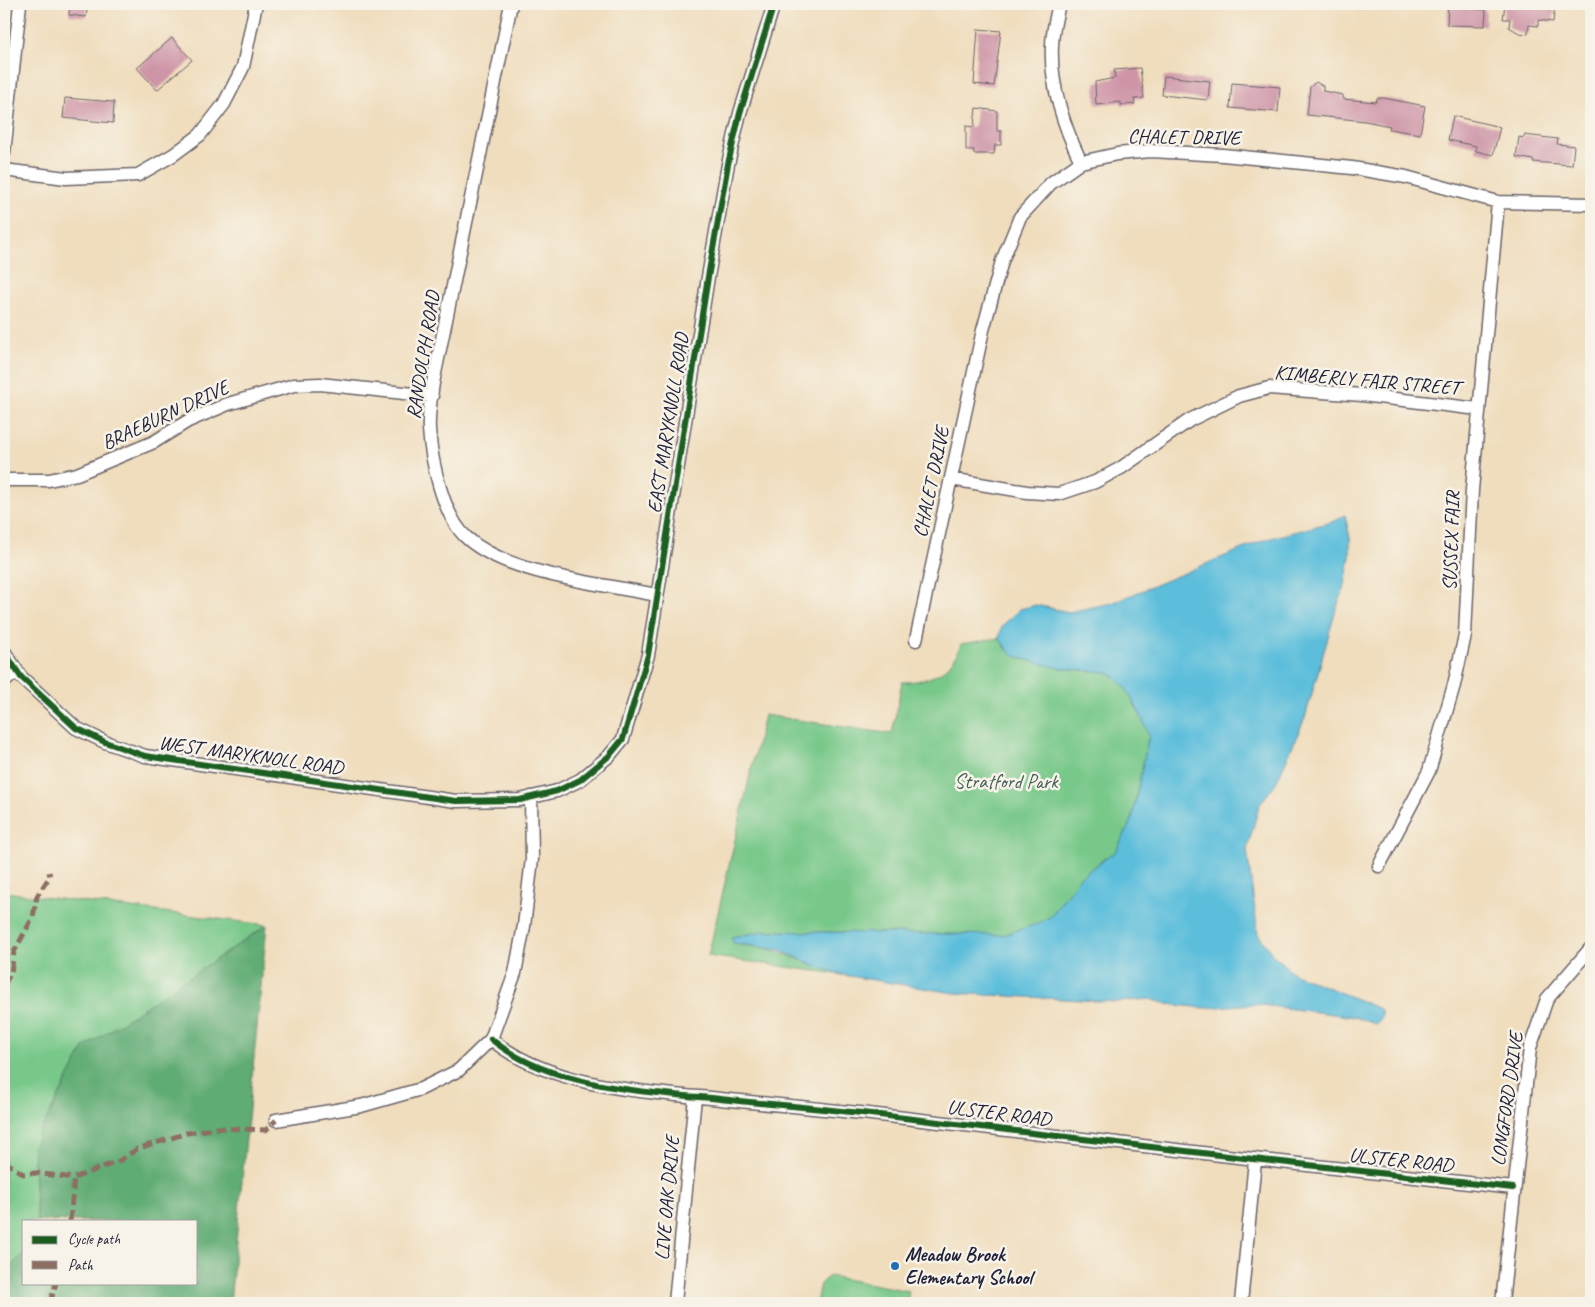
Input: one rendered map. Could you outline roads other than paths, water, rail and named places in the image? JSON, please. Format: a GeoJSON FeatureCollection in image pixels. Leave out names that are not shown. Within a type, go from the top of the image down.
{"type":"FeatureCollection","features":[{"type":"Feature","properties":{"kind":"street"},"geometry":{"type":"LineString","coordinates":[[4,153],[20,4]]}},
{"type":"Feature","properties":{"kind":"street"},"geometry":{"type":"LineString","coordinates":[[4,170],[66,178],[138,175],[173,155],[200,135],[224,104],[243,67],[256,4]]}},
{"type":"Feature","properties":{"kind":"street","name":"RANDOLPH ROAD"},"geometry":{"type":"LineString","coordinates":[[511,4],[432,396],[429,428],[437,476],[453,521],[466,538],[505,562],[538,571],[657,595]]}},
{"type":"Feature","properties":{"kind":"street","name":"EAST MARYKNOLL ROAD"},"geometry":{"type":"LineString","coordinates":[[531,797],[557,790],[580,780],[609,756],[623,739],[648,655],[706,287],[728,164],[741,109],[774,4]]}},
{"type":"Feature","properties":{"kind":"street"},"geometry":{"type":"LineString","coordinates":[[1059,4],[1052,47],[1056,90],[1067,134],[1081,162]]}},
{"type":"Feature","properties":{"kind":"street","name":"CHALET DRIVE"},"geometry":{"type":"LineString","coordinates":[[916,640],[983,330],[1002,261],[1020,217],[1051,183],[1081,162],[1117,154],[1151,151],[1312,163],[1406,177],[1498,202],[1591,204]]}},
{"type":"Feature","properties":{"kind":"street","name":"SUSSEX FAIR"},"geometry":{"type":"LineString","coordinates":[[1379,866],[1429,771],[1454,685],[1465,634],[1478,409],[1498,202]]}},
{"type":"Feature","properties":{"kind":"street","name":"BRAEBURN DRIVE"},"geometry":{"type":"LineString","coordinates":[[4,480],[49,480],[77,474],[154,442],[188,421],[220,407],[294,385],[320,384],[432,396]]}},
{"type":"Feature","properties":{"kind":"street","name":"KIMBERLY FAIR STREET"},"geometry":{"type":"LineString","coordinates":[[951,479],[1027,492],[1059,494],[1095,482],[1122,468],[1190,420],[1239,396],[1268,388],[1352,394],[1478,409]]}},
{"type":"Feature","properties":{"kind":"street","name":"WEST MARYKNOLL ROAD"},"geometry":{"type":"LineString","coordinates":[[4,651],[17,671],[76,728],[105,742],[145,756],[456,801],[520,800],[531,797]]}},
{"type":"Feature","properties":{"kind":"street"},"geometry":{"type":"LineString","coordinates":[[4,682],[17,671]]}},
{"type":"Feature","properties":{"kind":"street"},"geometry":{"type":"LineString","coordinates":[[276,1120],[361,1106],[421,1089],[459,1070],[491,1039],[516,973],[524,926],[532,859],[531,797]]}},
{"type":"Feature","properties":{"kind":"street","name":"LONGFORD DRIVE"},"geometry":{"type":"LineString","coordinates":[[1502,1303],[1530,1048],[1547,999],[1591,948]]}},
{"type":"Feature","properties":{"kind":"street","name":"ULSTER ROAD"},"geometry":{"type":"LineString","coordinates":[[491,1039],[506,1052],[546,1071],[628,1089],[892,1116],[1255,1161],[1514,1188]]}},
{"type":"Feature","properties":{"kind":"street","name":"LIVE OAK DRIVE"},"geometry":{"type":"LineString","coordinates":[[676,1303],[695,1097]]}},
{"type":"Feature","properties":{"kind":"street"},"geometry":{"type":"LineString","coordinates":[[1241,1303],[1255,1161]]}},
{"type":"Feature","properties":{"kind":"water"},"geometry":{"type":"Polygon","coordinates":[[[1345,515],[1350,538],[1350,557],[1344,590],[1336,609],[1305,718],[1277,781],[1259,806],[1247,850],[1258,934],[1273,955],[1293,973],[1380,1009],[1382,1014],[1380,1021],[1375,1024],[1355,1017],[1254,1004],[1205,1008],[1167,1004],[1150,999],[1117,1002],[954,993],[843,975],[818,967],[780,950],[733,943],[732,937],[765,931],[1003,935],[1037,924],[1050,917],[1080,877],[1116,851],[1131,822],[1149,735],[1125,687],[1114,676],[1105,672],[1059,668],[1011,654],[999,638],[1002,626],[1020,609],[1036,605],[1069,612],[1112,603],[1264,540],[1335,521],[1345,515]]]}},
{"type":"Feature","properties":{"kind":"place","name":"Meadow Brook Elementary School"},"geometry":{"type":"Point","coordinates":[895,1266]}},
{"type":"Feature","properties":{"kind":"park label","name":"Stratford Park"},"geometry":{"type":"Point","coordinates":[1006,781]}}]}
